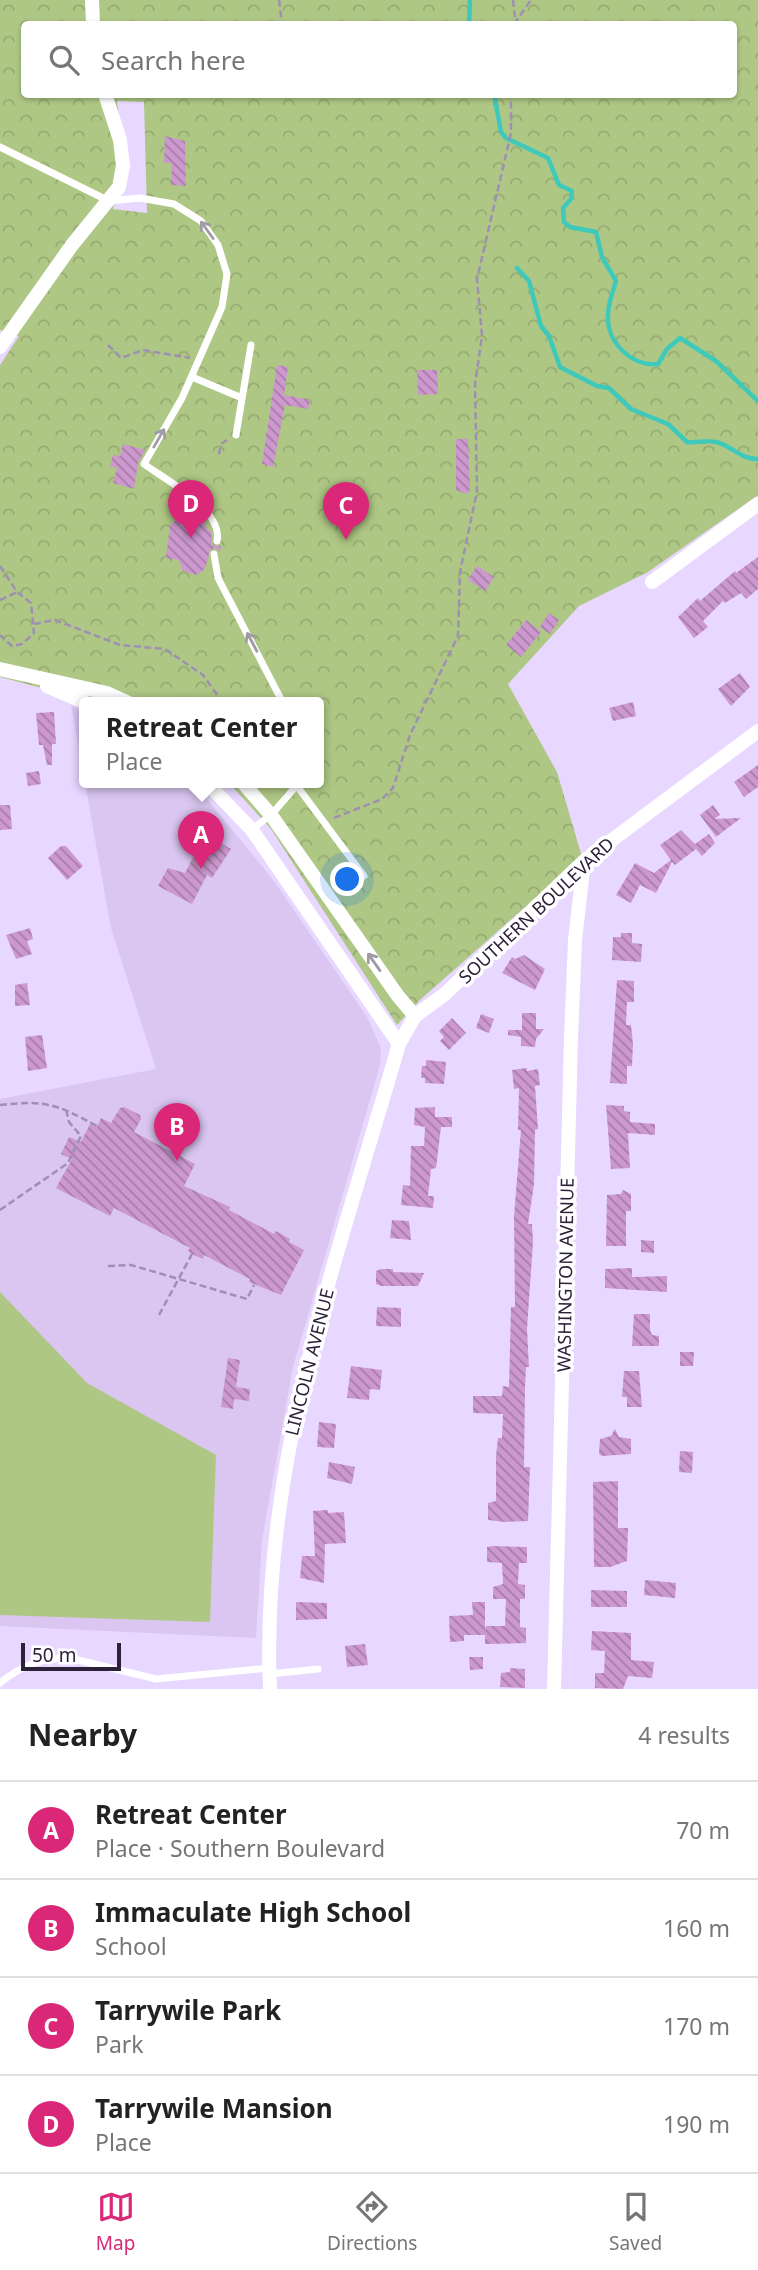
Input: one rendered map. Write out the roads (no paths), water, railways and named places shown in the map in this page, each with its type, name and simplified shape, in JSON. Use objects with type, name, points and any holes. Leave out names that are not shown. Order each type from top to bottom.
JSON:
[{"type":"street","points":[[92,0],[93,21]]},
{"type":"street","points":[[0,347],[56,266],[119,187],[123,166],[120,140],[106,98]]},
{"type":"street","points":[[652,582],[758,504]]},
{"type":"street","points":[[0,669],[116,697]]},
{"type":"street","points":[[17,672],[79,700]]},
{"type":"street","name":"SOUTHERN BOULEVARD","points":[[399,1045],[415,1016],[445,994],[584,861],[758,731]]},
{"type":"street","points":[[212,788],[252,830],[399,1045]]},
{"type":"street","points":[[247,788],[271,815],[398,996],[415,1016]]},
{"type":"street","name":"WASHINGTON AVENUE","points":[[554,1689],[570,1052],[575,940],[584,861]]},
{"type":"street","name":"LINCOLN AVENUE","points":[[270,1689],[274,1549],[280,1490],[294,1414],[399,1045]]},
{"type":"lane","points":[[0,147],[110,201],[140,198],[174,204],[201,221],[218,245],[227,274],[222,307],[192,377],[144,464],[208,511],[217,524],[217,541]]},
{"type":"lane","points":[[236,435],[251,345]]},
{"type":"lane","points":[[192,377],[242,398]]},
{"type":"lane","points":[[214,554],[218,578],[280,697]]},
{"type":"lane","points":[[252,830],[271,815],[295,788]]},
{"type":"lane","points":[[300,788],[364,876]]},
{"type":"lane","points":[[0,1683],[32,1662],[56,1658],[70,1658],[156,1679],[318,1669]]},
{"type":"lane","points":[[156,1679],[157,1689]]},
{"type":"waterway","points":[[469,21],[470,0]]},
{"type":"waterway","points":[[495,98],[501,132],[506,138],[548,158],[559,185],[572,191],[571,199],[563,208],[564,222],[570,227],[596,232],[602,257],[616,281],[608,315],[611,334],[622,351],[639,361],[658,364],[667,349],[680,338],[716,361],[758,401]]},
{"type":"waterway","points":[[517,268],[529,281],[541,326],[549,336],[560,367],[597,386],[609,388],[631,409],[668,424],[687,442],[716,442],[746,457],[758,459]]},
{"type":"place","name":"Tarrywile Mansion","points":[[191,538]]},
{"type":"place","name":"Tarrywile Park","points":[[346,540]]},
{"type":"place","name":"Retreat Center","points":[[201,869]]},
{"type":"place","name":"Immaculate High School","points":[[177,1161]]}]
